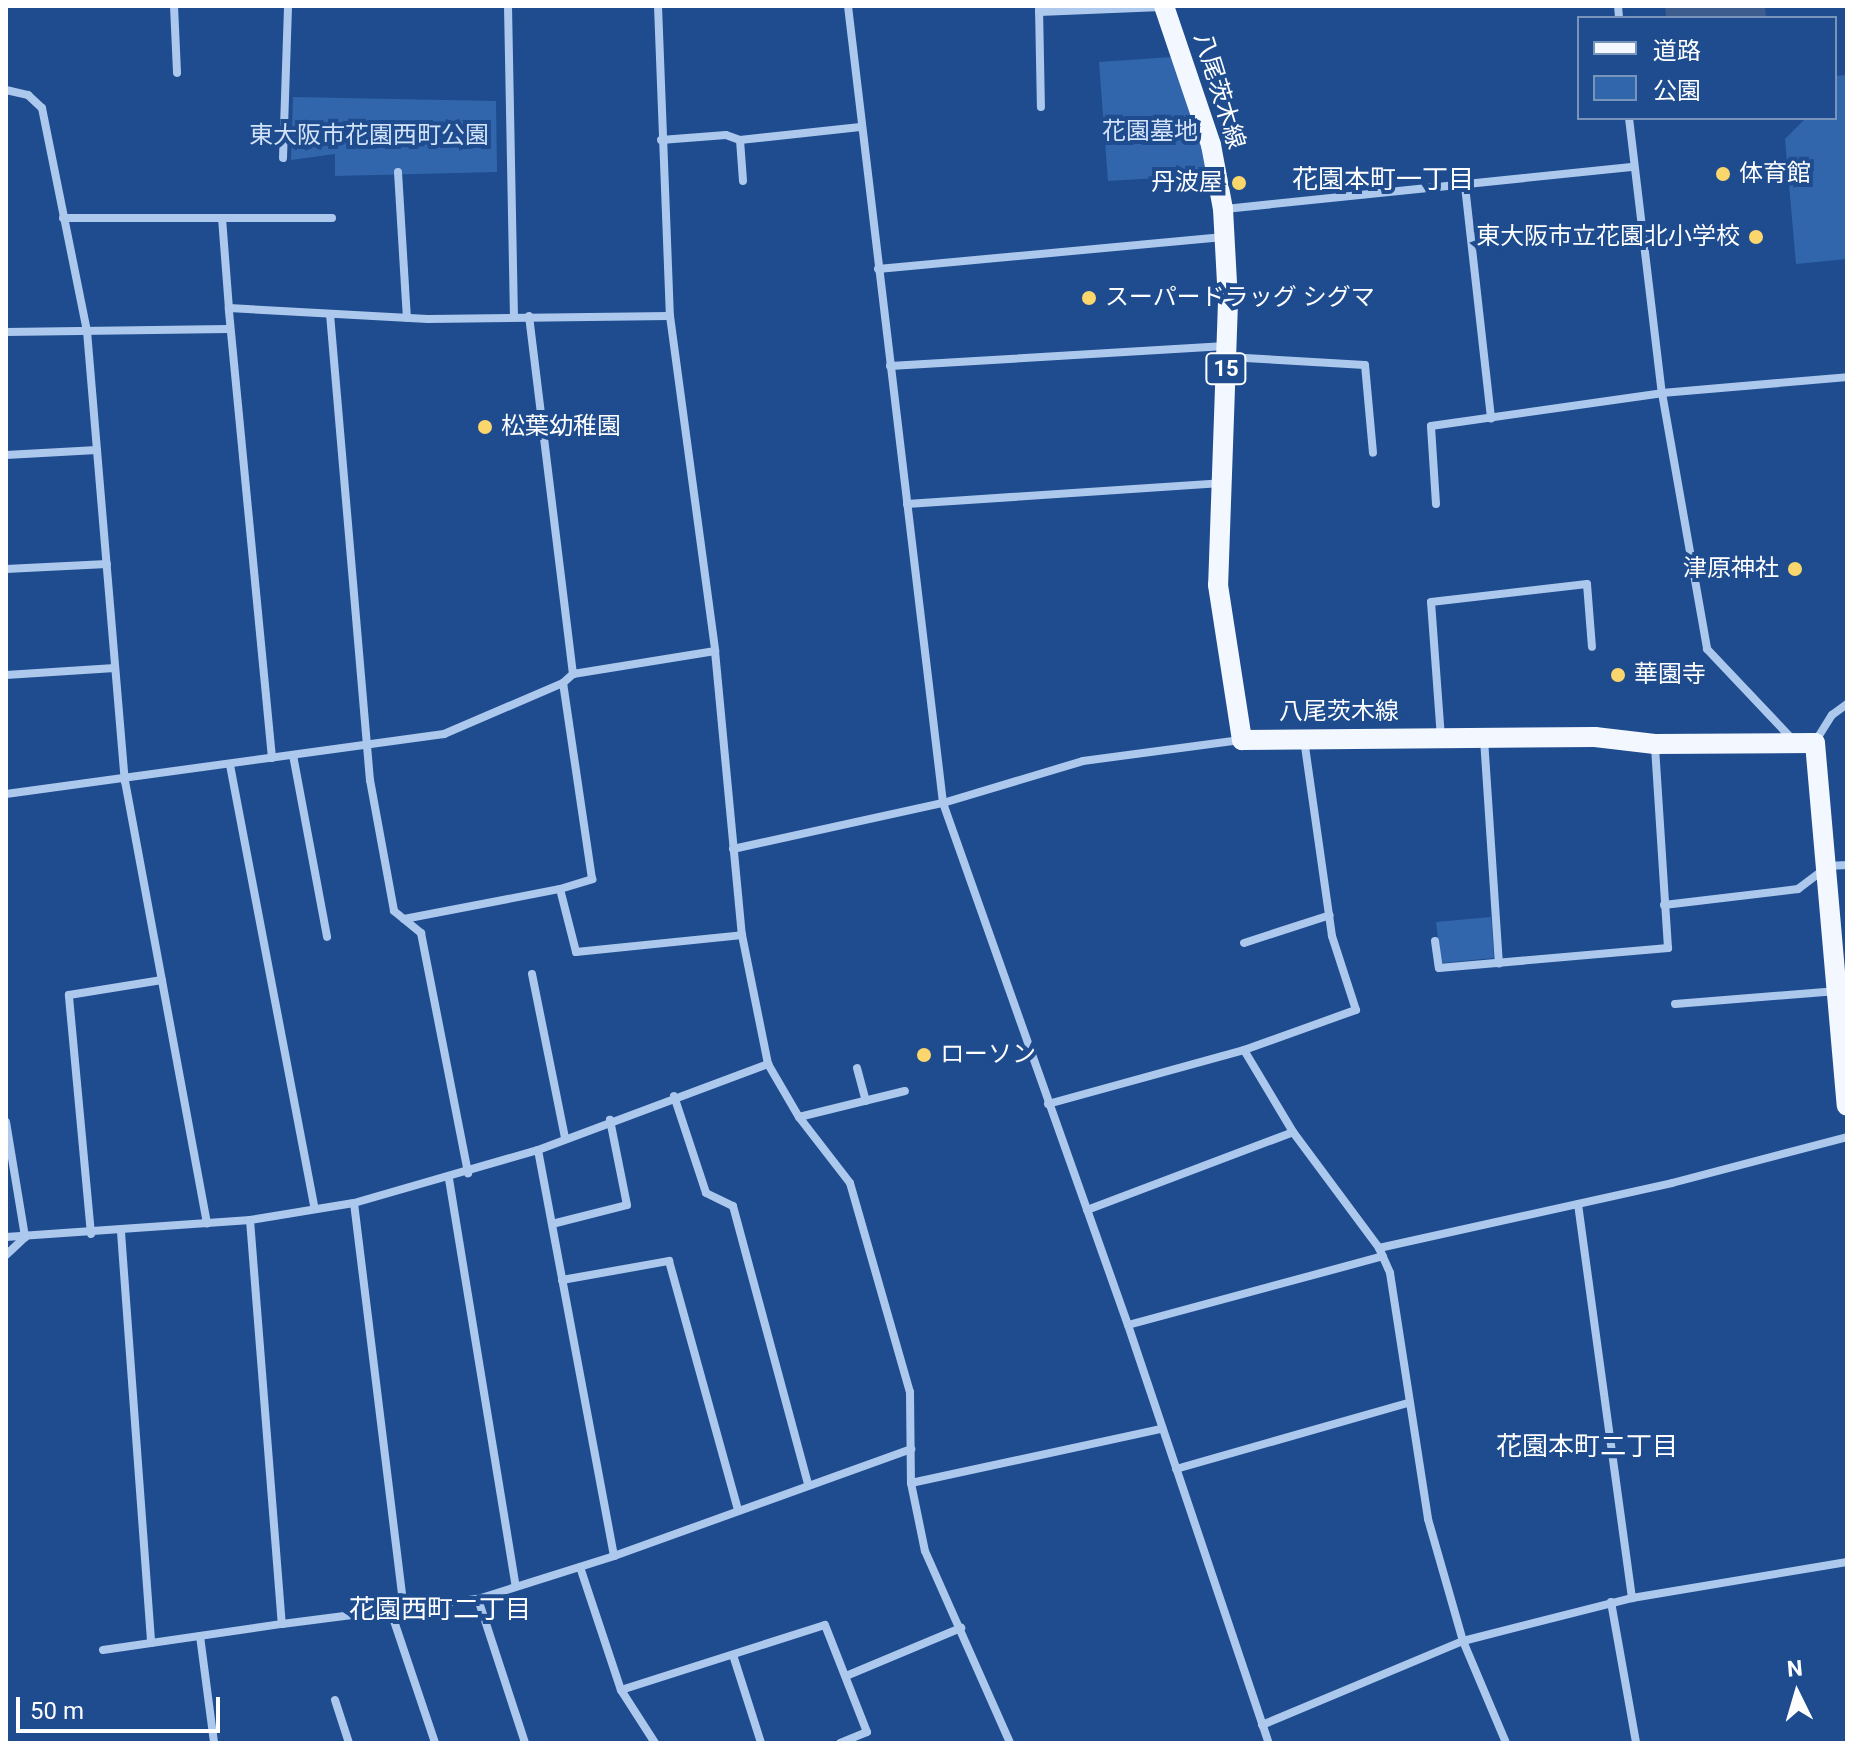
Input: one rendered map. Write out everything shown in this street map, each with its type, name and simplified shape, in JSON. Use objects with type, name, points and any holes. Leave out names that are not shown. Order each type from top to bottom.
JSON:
[{"type":"main road","name":"八尾茨木線","points":[[1164,7],[1207,132],[1223,209],[1226,352],[1219,599],[1242,740],[1304,737],[1595,737],[1655,744],[1806,743]]},
{"type":"main road","points":[[1806,743],[1838,866],[1838,991],[1847,1106]]},
{"type":"street","points":[[174,6],[177,73]]},
{"type":"street","points":[[283,158],[288,6]]},
{"type":"street","points":[[508,6],[514,317]]},
{"type":"street","points":[[658,6],[670,316],[715,651],[742,935],[768,1064],[799,1117],[850,1183],[910,1392],[911,1483],[925,1551],[1010,1743]]},
{"type":"street","points":[[848,6],[860,127],[943,803],[1128,1325],[1269,1743]]},
{"type":"street","points":[[1041,107],[1039,9],[1164,7]]},
{"type":"street","points":[[6,90],[28,95],[42,108],[87,331],[125,781],[207,1223]]},
{"type":"street","points":[[1629,120],[1662,393],[1707,649],[1806,743],[1847,704]]},
{"type":"street","points":[[661,140],[726,135],[740,140],[860,127]]},
{"type":"street","points":[[740,140],[743,181]]},
{"type":"street","points":[[1223,209],[1634,167]]},
{"type":"street","points":[[398,172],[407,318]]},
{"type":"street","points":[[1465,186],[1491,419]]},
{"type":"street","points":[[63,218],[332,218]]},
{"type":"street","points":[[222,218],[228,329],[272,758]]},
{"type":"street","points":[[878,269],[1225,237]]},
{"type":"street","points":[[229,308],[407,318],[670,316]]},
{"type":"street","points":[[330,314],[370,747],[370,780],[394,911],[421,933],[468,1173]]},
{"type":"street","points":[[529,316],[573,674]]},
{"type":"street","points":[[6,332],[228,329]]},
{"type":"street","points":[[890,366],[1226,352],[1365,365],[1373,453]]},
{"type":"street","points":[[1436,504],[1431,426],[1662,393],[1847,377]]},
{"type":"street","points":[[6,455],[97,450]]},
{"type":"street","points":[[907,504],[1222,483]]},
{"type":"street","points":[[6,569],[107,564]]},
{"type":"street","points":[[1441,738],[1431,602],[1587,584],[1592,647]]},
{"type":"street","points":[[6,794],[125,781],[444,734],[563,683],[573,674],[715,651]]},
{"type":"street","points":[[6,675],[115,668]]},
{"type":"street","points":[[404,919],[560,889],[592,879],[563,683]]},
{"type":"street","points":[[1048,1104],[1244,1050],[1356,1010],[1330,915],[1304,737]]},
{"type":"street","points":[[1484,738],[1499,963]]},
{"type":"street","points":[[733,849],[943,803],[1083,761],[1242,740]]},
{"type":"street","points":[[1435,941],[1439,968],[1668,948],[1655,744]]},
{"type":"street","points":[[293,755],[327,937]]},
{"type":"street","points":[[230,765],[315,1209]]},
{"type":"street","points":[[1664,905],[1798,889],[1838,866]]},
{"type":"street","points":[[560,889],[576,952],[742,935]]},
{"type":"street","points":[[1244,943],[1330,915]]},
{"type":"street","points":[[532,974],[565,1138]]},
{"type":"street","points":[[91,1234],[69,995],[162,980]]},
{"type":"street","points":[[1675,1004],[1838,991]]},
{"type":"street","points":[[1244,1050],[1293,1132],[1381,1252],[1428,1519],[1463,1641],[1506,1743]]},
{"type":"street","points":[[6,1237],[121,1232],[250,1220],[354,1203],[449,1179],[538,1150],[674,1096],[768,1064]]},
{"type":"street","points":[[857,1068],[866,1101]]},
{"type":"street","points":[[799,1117],[905,1091]]},
{"type":"street","points":[[674,1096],[706,1193],[733,1206],[808,1484]]},
{"type":"street","points":[[552,1224],[627,1205],[610,1120]]},
{"type":"street","points":[[6,1122],[25,1237]]},
{"type":"street","points":[[1087,1210],[1293,1132]]},
{"type":"street","points":[[1128,1325],[1381,1252],[1847,1137]]},
{"type":"street","points":[[538,1150],[614,1556]]},
{"type":"street","points":[[449,1179],[516,1586]]},
{"type":"street","points":[[354,1203],[404,1610]]},
{"type":"street","points":[[1578,1204],[1632,1598]]},
{"type":"street","points":[[250,1220],[282,1624]]},
{"type":"street","points":[[121,1232],[151,1643]]},
{"type":"street","points":[[6,1255],[25,1237]]},
{"type":"street","points":[[562,1280],[669,1261],[738,1510]]},
{"type":"street","points":[[1176,1469],[1408,1403]]},
{"type":"street","points":[[911,1483],[1161,1429]]},
{"type":"street","points":[[103,1650],[478,1599],[614,1556],[911,1449]]},
{"type":"street","points":[[1262,1725],[1463,1641],[1611,1602],[1847,1562]]},
{"type":"street","points":[[580,1567],[621,1690],[655,1743]]},
{"type":"street","points":[[478,1599],[525,1743]]},
{"type":"street","points":[[1611,1602],[1636,1743]]},
{"type":"street","points":[[391,1612],[435,1743]]},
{"type":"street","points":[[621,1690],[825,1625],[867,1732],[840,1743]]},
{"type":"street","points":[[846,1676],[961,1628]]},
{"type":"street","points":[[200,1636],[214,1743]]},
{"type":"street","points":[[733,1655],[761,1743]]},
{"type":"street","points":[[335,1700],[349,1743]]},
{"type":"green space","name":"花園墓地","points":[[1171,57],[1201,135],[1207,175],[1108,181],[1099,62]]},
{"type":"green space","points":[[1847,75],[1847,259],[1796,264],[1785,139],[1804,120],[1837,120],[1837,76]]},
{"type":"green space","name":"東大阪市花園西町公園","points":[[293,97],[496,101],[497,172],[335,176],[335,154],[291,160]]},
{"type":"green space","points":[[1491,917],[1494,958],[1441,963],[1436,922]]},
{"type":"shaded area","points":[[1665,6],[1765,6],[1766,16],[1666,16]]},
{"type":"place","name":"体育館","points":[[1723,174]]},
{"type":"place","name":"丹波屋","points":[[1239,183]]},
{"type":"place","name":"東大阪市立花園北小学校","points":[[1756,237]]},
{"type":"place","name":"スーパードラッグ シグマ","points":[[1089,298]]},
{"type":"place","name":"松葉幼稚園","points":[[485,427]]},
{"type":"place","name":"津原神社","points":[[1795,569]]},
{"type":"place","name":"華園寺","points":[[1618,675]]},
{"type":"place","name":"ローソン","points":[[924,1055]]},
{"type":"district","name":"花園本町一丁目","points":[[1383,180]]},
{"type":"district","name":"花園本町二丁目","points":[[1587,1447]]},
{"type":"district","name":"花園西町二丁目","points":[[440,1610]]}]
